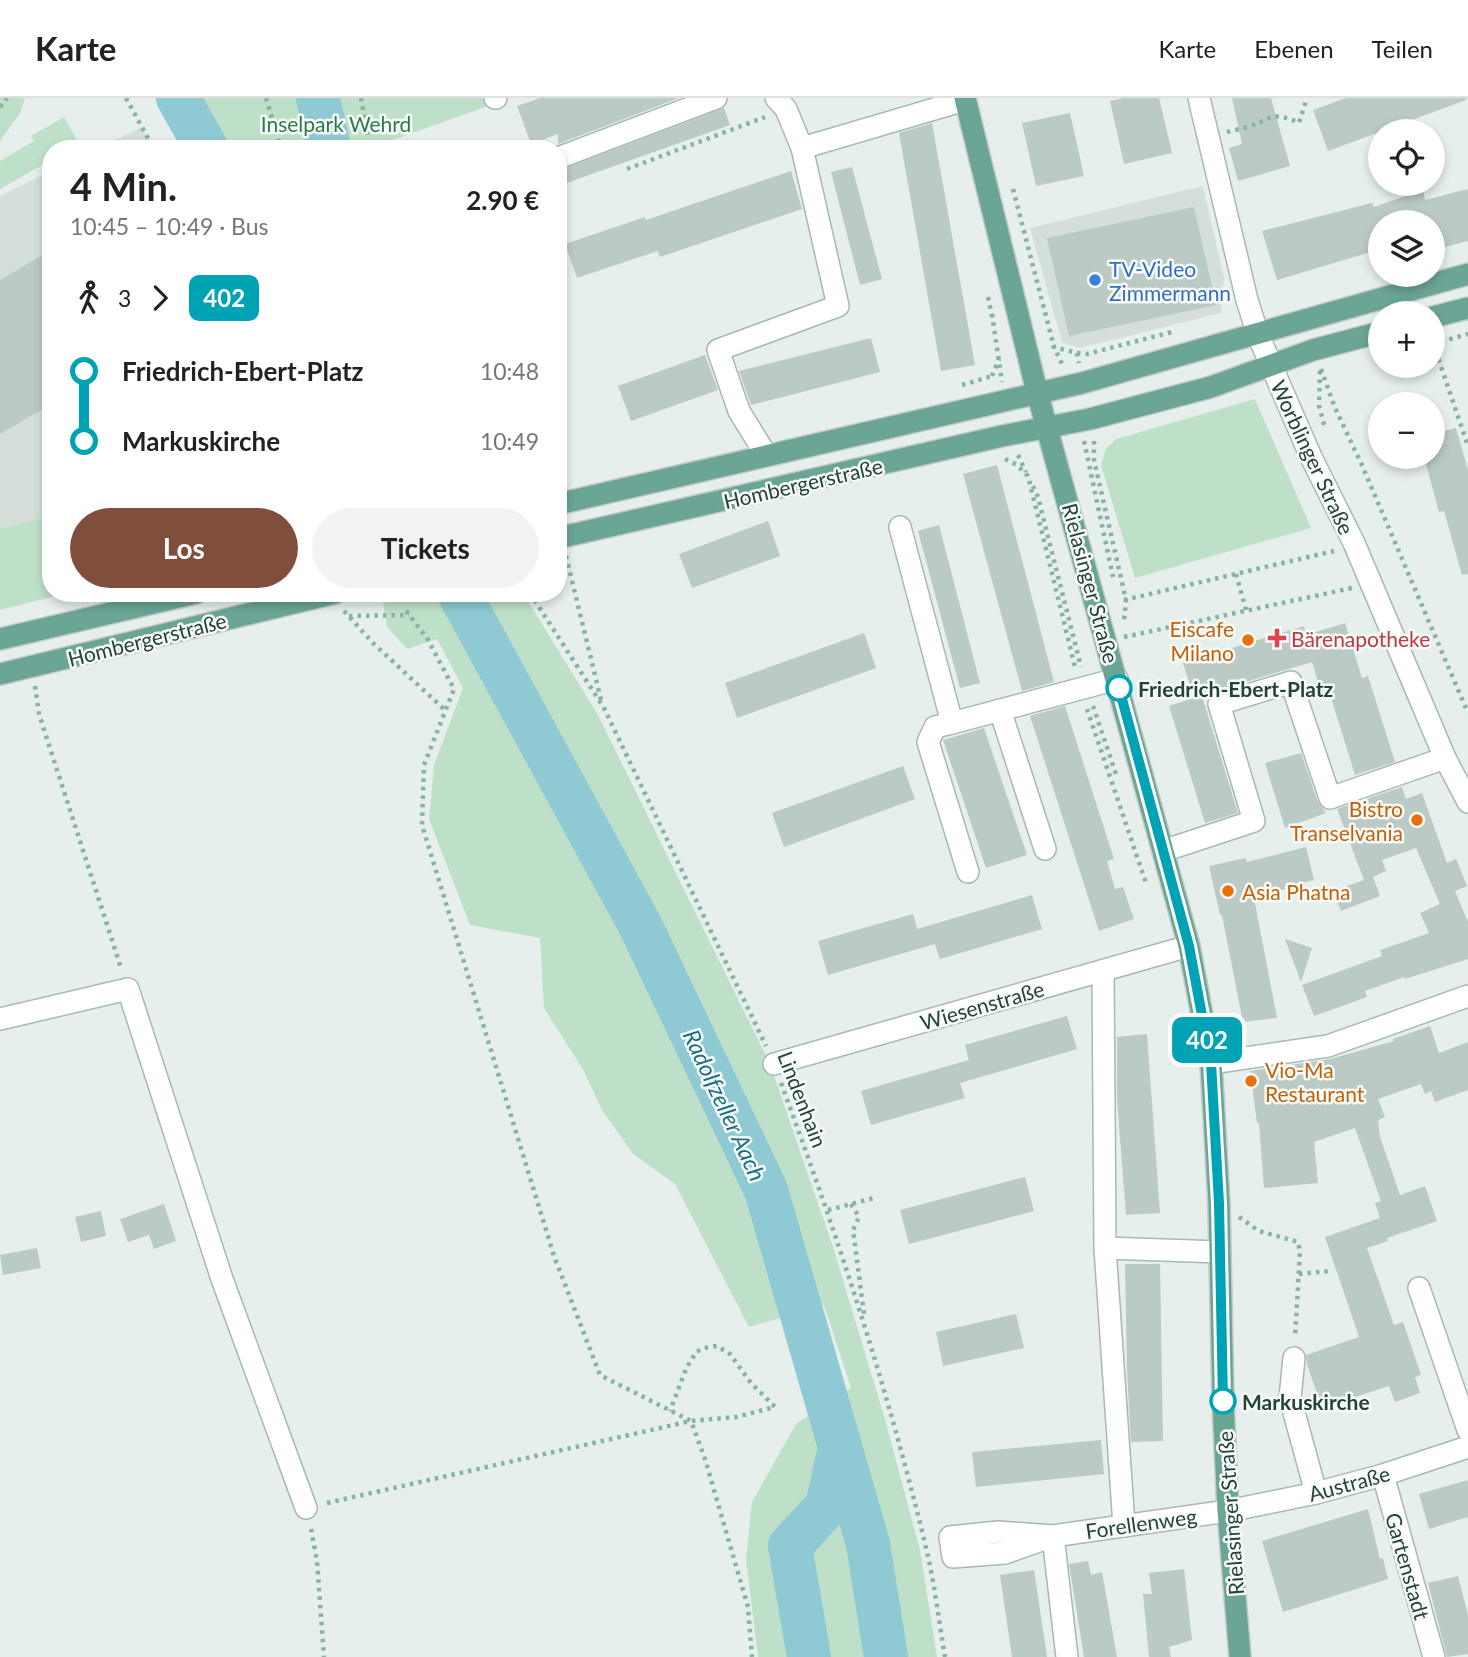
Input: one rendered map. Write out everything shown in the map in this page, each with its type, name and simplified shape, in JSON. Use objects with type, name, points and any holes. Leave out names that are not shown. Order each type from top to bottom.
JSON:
[{"type":"main road","name":"Rielasinger Straße","points":[[965,99],[1037,392],[1189,946],[1211,1063],[1219,1203],[1228,1511],[1240,1657]]},
{"type":"main road","points":[[1037,392],[1082,383],[1258,335],[1468,274]]},
{"type":"main road","points":[[1445,314],[1468,308]]},
{"type":"main road","points":[[1047,428],[1211,387],[1313,350],[1368,335]]},
{"type":"main road","name":"Hombergerstraße","points":[[567,502],[1037,392]]},
{"type":"main road","name":"Hombergerstraße","points":[[567,542],[1047,428]]},
{"type":"main road","name":"Hombergerstraße","points":[[0,639],[158,602]]},
{"type":"main road","name":"Hombergerstraße","points":[[0,674],[299,602]]},
{"type":"street","points":[[567,155],[716,98]]},
{"type":"street","name":"Worblinger Straße","points":[[1199,98],[1247,300],[1258,335],[1311,457],[1354,543],[1445,758],[1468,802]]},
{"type":"street","points":[[802,148],[965,99]]},
{"type":"street","points":[[766,455],[739,411],[719,350],[838,306],[802,148],[781,103]]},
{"type":"street","points":[[900,527],[952,723]]},
{"type":"street","points":[[968,872],[929,742],[935,727],[1117,679]]},
{"type":"street","points":[[1163,851],[1254,821],[1219,704],[1291,682],[1331,798],[1445,758]]},
{"type":"street","points":[[1000,710],[1045,849]]},
{"type":"street","name":"Wiesenstraße","points":[[775,1064],[1189,946]]},
{"type":"street","points":[[1103,971],[1105,1248],[1124,1526]]},
{"type":"street","points":[[0,1019],[128,989],[222,1279],[306,1508]]},
{"type":"street","points":[[1211,1063],[1328,1046],[1468,996]]},
{"type":"street","points":[[1105,1248],[1220,1252]]},
{"type":"street","points":[[1419,1288],[1468,1430]]},
{"type":"street","points":[[1294,1358],[1290,1398],[1316,1493]]},
{"type":"street","name":"Austraße","points":[[1228,1511],[1316,1493],[1383,1475],[1468,1447]]},
{"type":"street","name":"Gartenstadt","points":[[1383,1475],[1434,1657]]},
{"type":"street","name":"Forellenweg","points":[[1067,1657],[1053,1536],[1228,1511]]},
{"type":"path","points":[[0,107],[7,98]]},
{"type":"path","points":[[126,98],[149,140]]},
{"type":"path","points":[[266,98],[278,140]]},
{"type":"path","points":[[360,98],[368,140]]},
{"type":"path","points":[[1209,137],[1251,126],[1268,117],[1284,116],[1299,123],[1307,98]]},
{"type":"path","points":[[627,169],[781,103]]},
{"type":"path","points":[[1445,340],[1468,334]]},
{"type":"path","points":[[992,376],[999,358]]},
{"type":"path","points":[[1322,375],[1468,713]]},
{"type":"path","points":[[1445,378],[1468,446]]},
{"type":"path","points":[[1006,459],[1028,476],[1038,497],[1083,688],[1151,899]]},
{"type":"path","points":[[1098,608],[1333,551],[1354,543]]},
{"type":"path","points":[[567,566],[604,708]]},
{"type":"path","points":[[1236,574],[1246,610]]},
{"type":"path","points":[[1107,641],[1371,584]]},
{"type":"path","points":[[338,602],[373,643],[446,710]]},
{"type":"path","name":"Lindenhain","points":[[536,602],[604,708],[775,1064],[828,1210],[865,1325],[927,1554],[945,1657]]},
{"type":"path","points":[[348,616],[407,613],[427,638],[454,690],[424,765],[422,825],[554,1256],[600,1376],[691,1421],[705,1459],[748,1607],[752,1657]]},
{"type":"path","points":[[1083,688],[1153,884]]},
{"type":"path","points":[[39,714],[128,989]]},
{"type":"path","points":[[828,1210],[874,1198]]},
{"type":"path","points":[[1219,1203],[1259,1231],[1298,1242],[1294,1358]]},
{"type":"path","points":[[852,1204],[859,1217],[853,1230],[865,1325]]},
{"type":"path","points":[[1298,1274],[1329,1270]]},
{"type":"path","points":[[324,1657],[317,1561],[306,1508],[691,1421],[736,1417],[775,1407],[751,1383],[730,1354],[717,1346],[696,1352],[686,1369],[670,1411]]},
{"type":"shaded area","points":[[142,127],[149,140],[115,140]]},
{"type":"shaded area","points":[[42,175],[42,524],[0,531],[0,196]]},
{"type":"shaded area","points":[[1203,186],[1224,278],[1221,313],[1080,348],[1062,342],[1030,228]]},
{"type":"green space","points":[[0,98],[25,98],[20,113],[0,141]]},
{"type":"green space","name":"Inselpark Wehrd","points":[[178,98],[492,98],[494,104],[392,140],[202,140]]},
{"type":"green space","points":[[64,117],[77,140],[42,140],[42,165],[0,189],[0,161],[34,141],[31,136]]},
{"type":"green space","points":[[1255,399],[1311,528],[1135,578],[1101,465],[1106,449],[1116,439]]},
{"type":"green space","points":[[42,518],[42,600],[0,610],[0,529]]},
{"type":"green space","points":[[529,602],[598,715],[770,1064],[833,1247],[884,1416],[920,1550],[937,1657],[758,1657],[746,1559],[752,1502],[796,1424],[851,1388],[824,1305],[749,1327],[675,1184],[633,1154],[602,1110],[584,1071],[544,1008],[540,938],[470,925],[429,819],[434,765],[463,688],[437,639],[407,649],[387,627],[383,603]]},
{"type":"building","points":[[540,98],[679,98],[567,141],[558,140],[558,134],[542,140],[530,140],[517,106]]},
{"type":"building","points":[[1124,98],[1159,98],[1172,153],[1124,164],[1110,101]]},
{"type":"building","points":[[1232,98],[1271,98],[1290,166],[1238,181],[1229,148],[1242,144]]},
{"type":"building","points":[[1346,98],[1466,98],[1415,119],[1368,119],[1368,136],[1328,151],[1313,110]]},
{"type":"building","points":[[724,108],[730,125],[567,183],[567,168]]},
{"type":"building","points":[[1070,113],[1084,176],[1036,186],[1022,123]]},
{"type":"building","points":[[932,123],[975,365],[941,371],[899,133]]},
{"type":"building","points":[[852,167],[882,279],[860,285],[831,172]]},
{"type":"building","points":[[791,171],[802,209],[660,257],[658,251],[577,278],[567,243],[645,217],[646,220]]},
{"type":"building","points":[[1468,189],[1468,241],[1445,247],[1445,210],[1368,210],[1368,253],[1277,280],[1262,231],[1372,203],[1374,207],[1406,196],[1424,196],[1425,200]]},
{"type":"building","points":[[1194,207],[1216,305],[1069,336],[1047,238]]},
{"type":"building","points":[[42,255],[42,409],[0,434],[0,280]]},
{"type":"building","points":[[871,338],[880,372],[751,405],[739,371]]},
{"type":"building","points":[[705,355],[718,390],[631,421],[618,386]]},
{"type":"building","points":[[1456,428],[1468,470],[1468,574],[1462,575],[1444,511],[1439,512],[1427,469],[1445,469],[1445,431]]},
{"type":"building","points":[[997,465],[1054,682],[1022,691],[963,474]]},
{"type":"building","points":[[768,521],[780,556],[692,588],[679,554]]},
{"type":"building","points":[[939,525],[980,683],[960,688],[918,531]]},
{"type":"building","points":[[1345,623],[1362,678],[1368,676],[1395,762],[1355,775],[1328,688],[1321,691],[1312,662],[1215,691],[1202,696],[1238,813],[1205,823],[1169,706],[1194,698],[1183,663],[1304,626],[1306,635]]},
{"type":"building","points":[[864,633],[876,668],[737,718],[725,683]]},
{"type":"building","points":[[1065,706],[1114,859],[1107,861],[1115,889],[1123,887],[1134,919],[1099,931],[1030,716]]},
{"type":"building","points":[[984,728],[1027,855],[986,868],[943,740]]},
{"type":"building","points":[[1301,753],[1318,802],[1326,813],[1285,828],[1265,763]]},
{"type":"building","points":[[903,766],[915,799],[784,847],[772,813]]},
{"type":"building","points":[[1402,787],[1406,799],[1422,793],[1447,863],[1456,859],[1467,886],[1455,891],[1468,922],[1468,959],[1365,991],[1367,997],[1314,1016],[1302,985],[1382,956],[1380,950],[1429,933],[1420,913],[1440,904],[1416,848],[1382,860],[1386,871],[1373,877],[1380,896],[1341,911],[1333,891],[1364,880],[1337,809]]},
{"type":"building","points":[[1306,847],[1314,880],[1254,898],[1277,1018],[1243,1022],[1222,915],[1209,866],[1246,858],[1247,862]]},
{"type":"building","points":[[1032,895],[1042,929],[940,959],[935,944],[828,975],[818,941],[913,914],[917,929]]},
{"type":"building","points":[[1285,939],[1312,948],[1301,982]]},
{"type":"building","points":[[1067,1016],[1077,1049],[960,1083],[965,1098],[871,1125],[861,1091],[969,1060],[965,1045]]},
{"type":"building","points":[[1430,1026],[1439,1053],[1468,1042],[1468,1090],[1435,1102],[1431,1091],[1425,1094],[1421,1084],[1378,1099],[1385,1117],[1378,1120],[1380,1137],[1400,1195],[1425,1186],[1437,1221],[1387,1238],[1388,1241],[1367,1248],[1394,1325],[1403,1322],[1421,1375],[1415,1377],[1420,1393],[1395,1402],[1389,1386],[1322,1408],[1306,1355],[1359,1337],[1325,1237],[1380,1218],[1375,1203],[1381,1201],[1355,1128],[1314,1142],[1318,1183],[1264,1188],[1259,1123],[1250,1071],[1330,1059],[1394,1041],[1393,1039]]},
{"type":"building","points":[[1147,1034],[1160,1213],[1126,1215],[1117,1100],[1117,1037]]},
{"type":"building","points":[[1025,1177],[1034,1211],[909,1244],[900,1210]]},
{"type":"building","points":[[164,1204],[176,1241],[154,1249],[149,1235],[128,1242],[120,1219]]},
{"type":"building","points":[[101,1211],[106,1236],[81,1242],[75,1217]]},
{"type":"building","points":[[37,1248],[41,1268],[3,1275],[0,1255]]},
{"type":"building","points":[[1125,1264],[1160,1264],[1163,1441],[1131,1442]]},
{"type":"building","points":[[1016,1314],[1024,1348],[943,1366],[936,1332]]},
{"type":"building","points":[[1101,1440],[1104,1474],[976,1487],[972,1452]]},
{"type":"building","points":[[1468,1480],[1468,1517],[1429,1529],[1419,1494]]},
{"type":"building","points":[[1368,1509],[1380,1559],[1383,1558],[1388,1579],[1283,1612],[1262,1541]]},
{"type":"building","points":[[1088,1561],[1091,1575],[1102,1572],[1117,1657],[1084,1657],[1069,1564]]},
{"type":"building","points":[[1184,1569],[1192,1640],[1169,1647],[1171,1657],[1149,1657],[1143,1594],[1152,1594],[1149,1573]]},
{"type":"building","points":[[1034,1570],[1047,1657],[1012,1657],[1000,1575]]},
{"type":"building","points":[[1458,1576],[1468,1615],[1468,1654],[1447,1657],[1428,1583]]},
{"type":"waterway","name":"Radolfzeller Aach","points":[[178,98],[202,140]]},
{"type":"waterway","name":"Radolfzeller Aach","points":[[318,98],[327,140]]},
{"type":"waterway","name":"Radolfzeller Aach","points":[[464,602],[640,925],[766,1190],[868,1544],[886,1657]]},
{"type":"waterway","points":[[809,1657],[790,1546],[827,1506],[839,1452]]},
{"type":"bus line","name":"402","points":[[1119,688],[1189,946],[1211,1063],[1219,1203],[1223,1401]]},
{"type":"place","name":"TV-Video Zimmermann","points":[[1095,280]]},
{"type":"place","name":"Bärenapotheke","points":[[1277,638]]},
{"type":"place","name":"Eiscafe Milano","points":[[1248,640]]},
{"type":"place","name":"Friedrich-Ebert-Platz","points":[[1119,688]]},
{"type":"place","name":"Bistro Transelvania","points":[[1417,820]]},
{"type":"place","name":"Asia Phatna","points":[[1228,891]]},
{"type":"place","name":"Vio-Ma Restaurant","points":[[1251,1081]]},
{"type":"place","name":"Markuskirche","points":[[1223,1401]]}]
